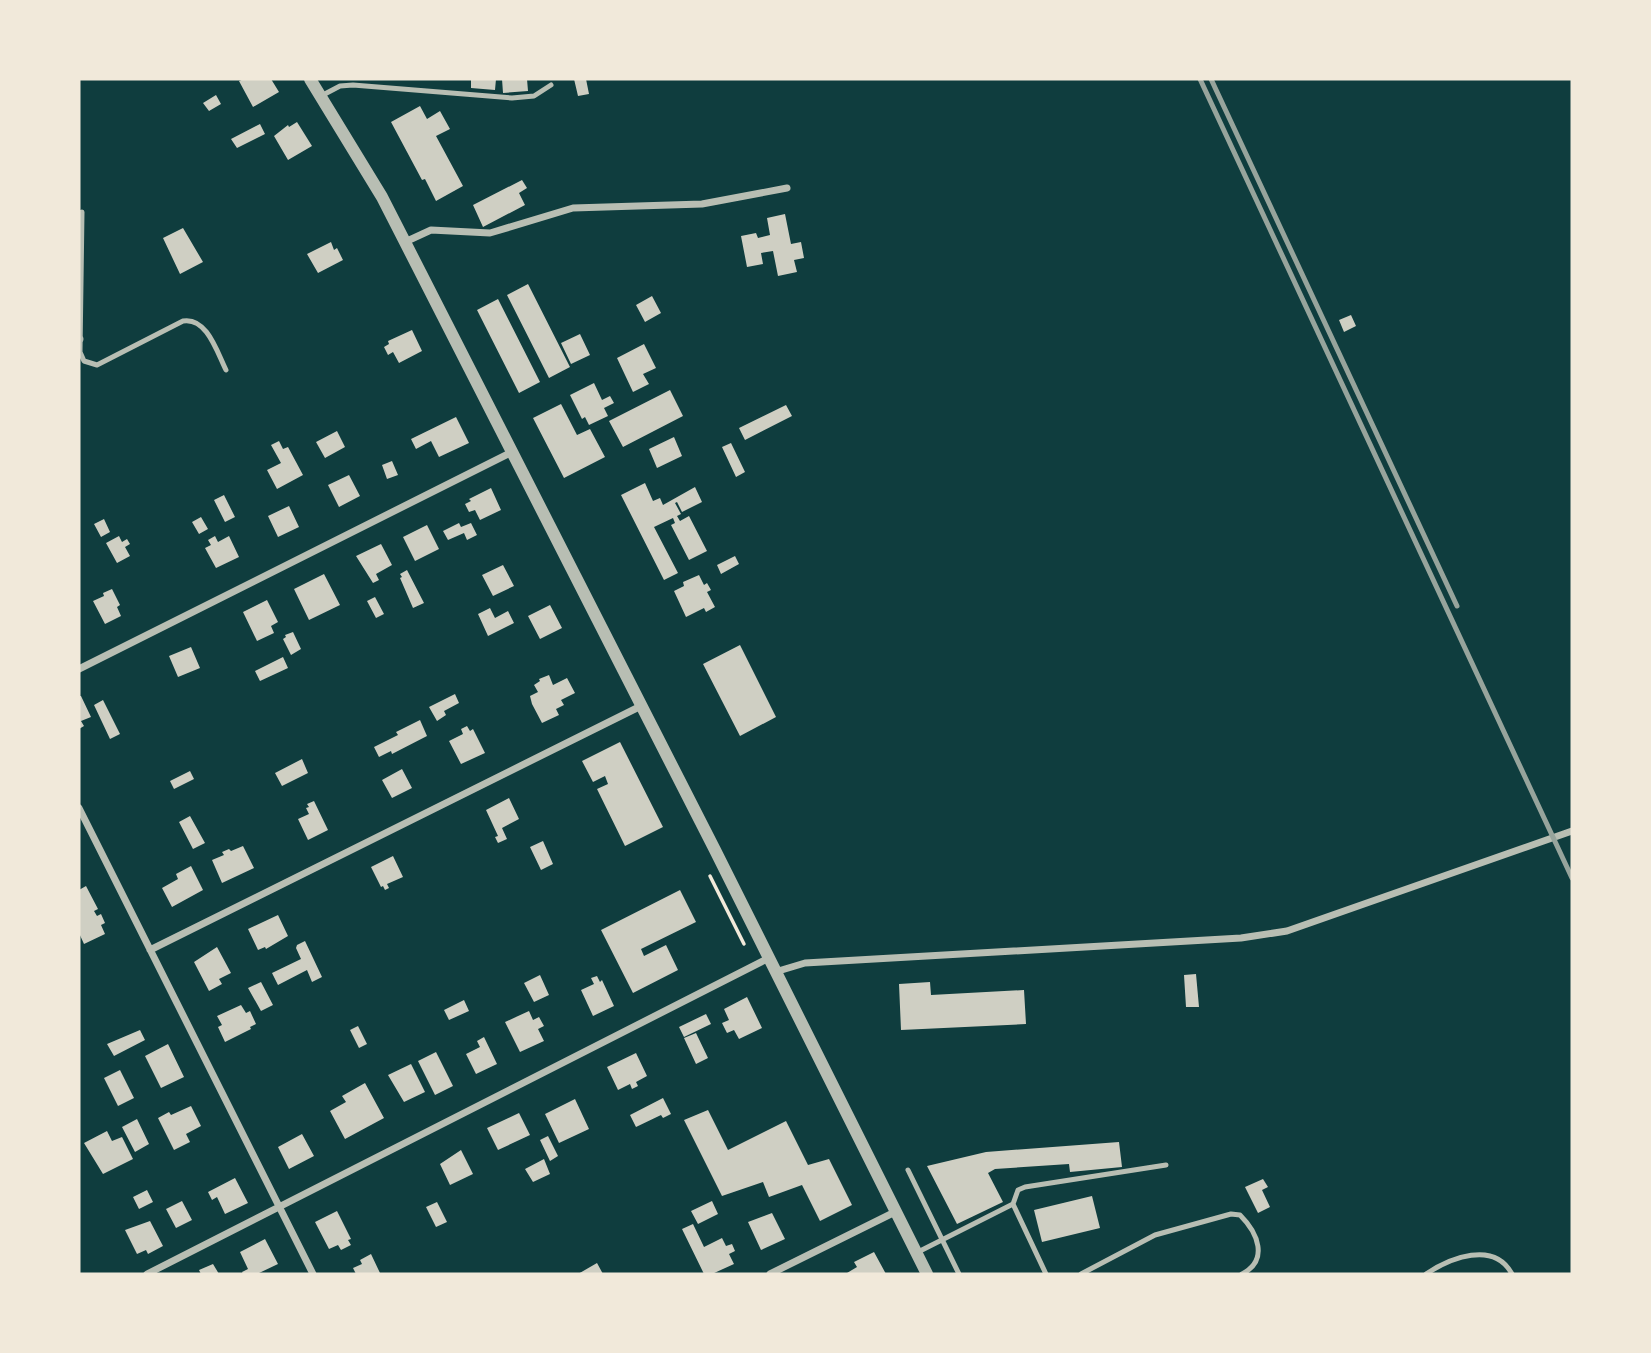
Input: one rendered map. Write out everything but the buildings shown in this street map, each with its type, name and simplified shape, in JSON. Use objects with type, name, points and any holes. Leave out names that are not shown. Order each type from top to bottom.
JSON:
[{"type":"street","points":[[310,79],[382,197],[927,1274]]},
{"type":"street","points":[[405,242],[431,230],[490,233],[573,208],[694,205],[787,188]]},
{"type":"street","points":[[79,669],[512,452]]},
{"type":"street","points":[[150,950],[640,706]]},
{"type":"street","points":[[79,808],[313,1274]]},
{"type":"street","points":[[774,972],[805,963],[1241,938],[1287,931],[1572,831]]},
{"type":"street","points":[[146,1274],[767,958]]},
{"type":"street","points":[[770,1274],[895,1212]]},
{"type":"lane","points":[[321,96],[340,86],[353,85],[524,98],[542,93],[551,85]]},
{"type":"lane","points":[[82,212],[80,352],[84,360],[97,365],[183,321],[193,320],[202,325],[226,370]]},
{"type":"lane","points":[[916,1253],[1013,1204],[1018,1191],[1025,1187],[1166,1165]]},
{"type":"lane","points":[[908,1170],[959,1274]]},
{"type":"lane","points":[[1013,1204],[1046,1274]]},
{"type":"lane","points":[[1081,1274],[1155,1235],[1231,1214],[1240,1215],[1246,1221],[1260,1251],[1258,1261],[1252,1269],[1242,1274]]},
{"type":"lane","points":[[1426,1274],[1465,1255],[1484,1254],[1499,1259],[1512,1274]]},
{"type":"path","points":[[708,872],[754,965]]},
{"type":"railway","points":[[1200,79],[1572,878]]},
{"type":"railway","points":[[1211,79],[1457,606]]}]
